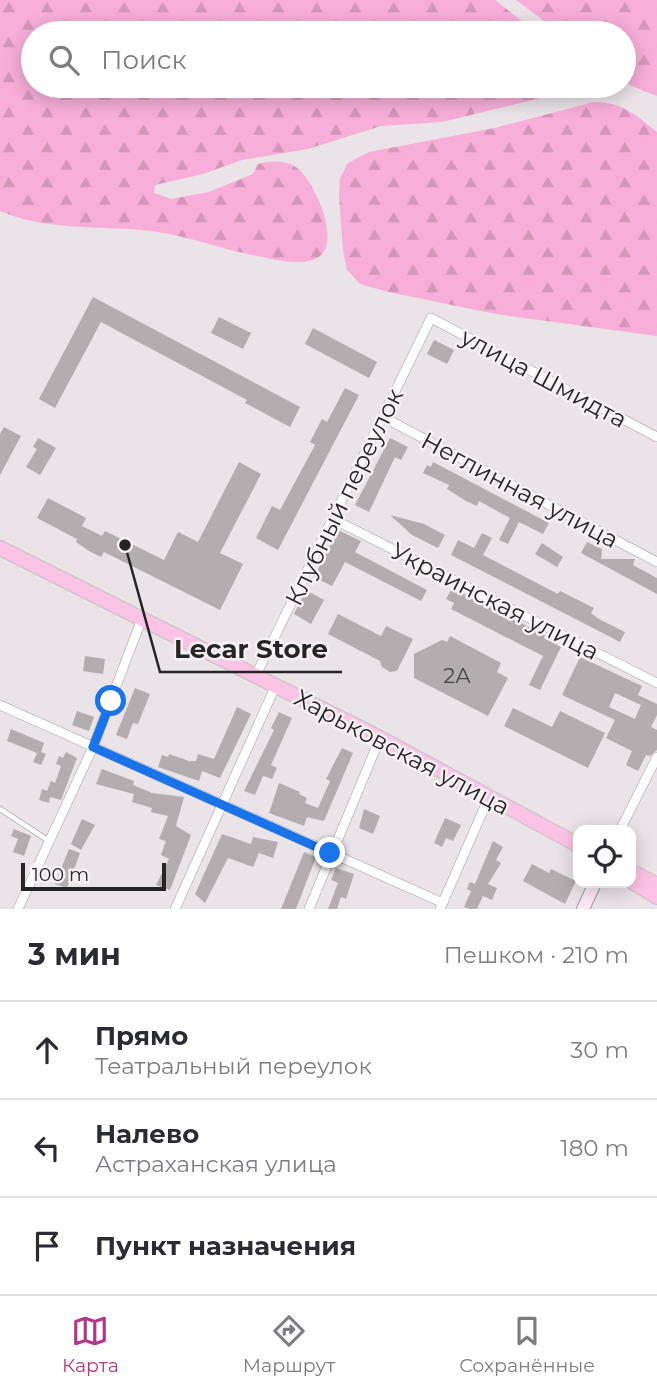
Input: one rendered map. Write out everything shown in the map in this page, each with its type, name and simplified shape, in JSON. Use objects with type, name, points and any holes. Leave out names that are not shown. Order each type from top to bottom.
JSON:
[{"type":"highway","name":"Харьковская улица","points":[[0,548],[141,621],[380,738],[573,842]]},
{"type":"highway","points":[[636,874],[657,885]]},
{"type":"highway","points":[[636,884],[657,897]]},
{"type":"main road","points":[[583,909],[593,888]]},
{"type":"street","name":"Клубный переулок","points":[[256,675],[431,318]]},
{"type":"street","name":"улица Шмидта","points":[[431,318],[657,438]]},
{"type":"street","name":"Неглинная улица","points":[[383,417],[657,562]]},
{"type":"street","name":"Украинская улица","points":[[333,519],[657,683]]},
{"type":"street","points":[[18,909],[93,747],[141,621]]},
{"type":"street","points":[[175,909],[220,803],[275,685]]},
{"type":"street","points":[[0,705],[330,853],[441,906],[489,797]]},
{"type":"street","points":[[309,909],[380,738]]},
{"type":"street","points":[[623,825],[657,757]]},
{"type":"lane","points":[[0,809],[51,841]]},
{"type":"green space","points":[[0,0],[495,0],[522,21],[21,21],[21,98],[541,98],[442,122],[381,126],[308,149],[242,160],[203,174],[155,185],[154,193],[171,199],[209,192],[253,174],[258,164],[276,162],[294,166],[316,194],[326,223],[326,248],[314,260],[280,260],[156,232],[52,224],[0,211]]},
{"type":"green space","points":[[516,0],[657,0],[657,96],[636,88],[636,21],[544,21]]},
{"type":"green space","points":[[594,102],[621,107],[657,132],[657,336],[496,314],[388,292],[360,284],[347,270],[339,194],[340,178],[348,163],[369,152],[495,128]]},
{"type":"building","points":[[93,297],[300,407],[290,427],[245,403],[247,400],[101,322],[55,408],[39,399]]},
{"type":"building","points":[[219,317],[251,333],[243,349],[211,333]]},
{"type":"building","points":[[313,328],[377,362],[369,378],[305,344]]},
{"type":"building","points":[[434,340],[454,350],[447,364],[427,354]]},
{"type":"building","points":[[345,388],[359,395],[278,550],[256,538],[272,506],[280,510],[315,445],[310,442],[322,419],[327,422]]},
{"type":"building","points":[[4,427],[21,436],[0,475],[0,434]]},
{"type":"building","points":[[38,438],[56,448],[40,475],[26,467],[37,449],[33,447]]},
{"type":"building","points":[[390,438],[408,447],[401,460],[395,457],[369,512],[355,505]]},
{"type":"building","points":[[239,462],[261,474],[220,553],[243,564],[220,610],[104,552],[101,557],[89,551],[76,542],[77,539],[37,518],[48,498],[86,518],[82,526],[102,536],[105,531],[164,560],[178,532],[198,542]]},
{"type":"building","points":[[433,462],[549,523],[543,534],[519,522],[508,544],[499,540],[510,518],[479,501],[477,506],[466,501],[447,489],[449,485],[423,473],[427,465],[431,467]]},
{"type":"building","points":[[390,515],[424,524],[445,535],[438,548],[412,535]]},
{"type":"building","points":[[338,530],[361,541],[355,552],[427,590],[421,601],[345,562],[332,586],[314,577]]},
{"type":"building","points":[[482,533],[492,538],[483,555],[558,594],[560,591],[594,608],[591,613],[625,632],[620,642],[451,555],[458,540],[474,548]]},
{"type":"building","points":[[587,542],[602,549],[601,559],[635,559],[633,565],[657,578],[657,594],[581,553]]},
{"type":"building","points":[[542,543],[563,557],[557,567],[535,554]]},
{"type":"building","points":[[452,588],[545,635],[544,638],[561,647],[540,690],[529,685],[543,656],[451,609],[454,603],[446,599]]},
{"type":"building","points":[[306,590],[324,600],[311,624],[294,614]]},
{"type":"building","points":[[338,614],[381,636],[386,626],[413,639],[397,671],[390,672],[382,667],[380,661],[328,634]]},
{"type":"building","points":[[450,636],[501,663],[497,672],[508,678],[488,716],[414,678],[414,654],[442,640],[447,642]]},
{"type":"building","points":[[85,656],[105,659],[103,674],[83,671]]},
{"type":"building","points":[[580,657],[642,686],[638,695],[657,704],[657,715],[651,727],[657,730],[657,750],[650,756],[646,755],[638,771],[626,765],[632,751],[606,738],[615,720],[562,695]],"holes":[[[615,693],[641,705],[635,719],[609,707]]]},
{"type":"building","points":[[135,688],[150,694],[138,724],[133,723],[127,739],[116,735]]},
{"type":"building","points":[[237,707],[251,714],[220,778],[202,771],[199,781],[158,767],[162,755],[168,757],[169,754],[189,761],[196,761],[198,754],[214,759]]},
{"type":"building","points":[[513,708],[552,727],[560,711],[605,733],[588,768],[504,726]]},
{"type":"building","points":[[77,711],[94,717],[89,731],[72,725]]},
{"type":"building","points":[[279,712],[292,718],[271,765],[277,768],[272,779],[263,776],[255,795],[244,791],[274,730],[271,728]]},
{"type":"building","points":[[11,729],[44,743],[41,752],[46,754],[41,765],[33,762],[37,753],[7,741]]},
{"type":"building","points":[[342,748],[353,753],[324,821],[307,817],[304,826],[269,813],[279,783],[300,792],[299,794],[307,798],[305,803],[318,808],[330,781],[326,779]]},
{"type":"building","points":[[66,752],[77,758],[61,800],[50,797],[49,803],[39,800],[42,789],[47,791],[51,781],[55,783],[61,766],[56,764],[59,756],[63,758]]},
{"type":"building","points":[[102,769],[134,781],[133,785],[152,793],[184,797],[176,826],[191,835],[170,890],[156,885],[169,859],[161,855],[166,841],[159,839],[168,816],[151,812],[152,808],[132,802],[134,794],[96,784]]},
{"type":"building","points":[[364,809],[380,816],[373,834],[359,828]]},
{"type":"building","points":[[445,818],[461,825],[453,841],[446,838],[442,847],[434,843]]},
{"type":"building","points":[[82,819],[95,825],[81,850],[71,844]]},
{"type":"building","points":[[14,829],[31,836],[24,856],[13,852],[18,839],[11,836]]},
{"type":"building","points":[[222,834],[251,844],[253,837],[278,842],[273,858],[259,853],[253,867],[228,858],[205,903],[195,894]]},
{"type":"building","points":[[493,841],[503,847],[496,860],[501,863],[488,884],[497,888],[492,900],[483,896],[477,909],[464,907],[471,891],[467,889],[470,882],[475,884]]},
{"type":"building","points":[[69,849],[80,853],[67,888],[55,884]]},
{"type":"building","points":[[304,852],[316,857],[296,909],[281,909]]},
{"type":"building","points":[[532,864],[549,873],[551,869],[573,880],[573,887],[565,904],[523,881]]},
{"type":"building","points":[[336,868],[354,874],[346,899],[341,897],[337,909],[328,909],[338,883],[331,880]]},
{"type":"place","name":"Lecar Store","points":[[125,545]]},
{"type":"route","points":[[111,701],[93,747],[330,853]]}]
